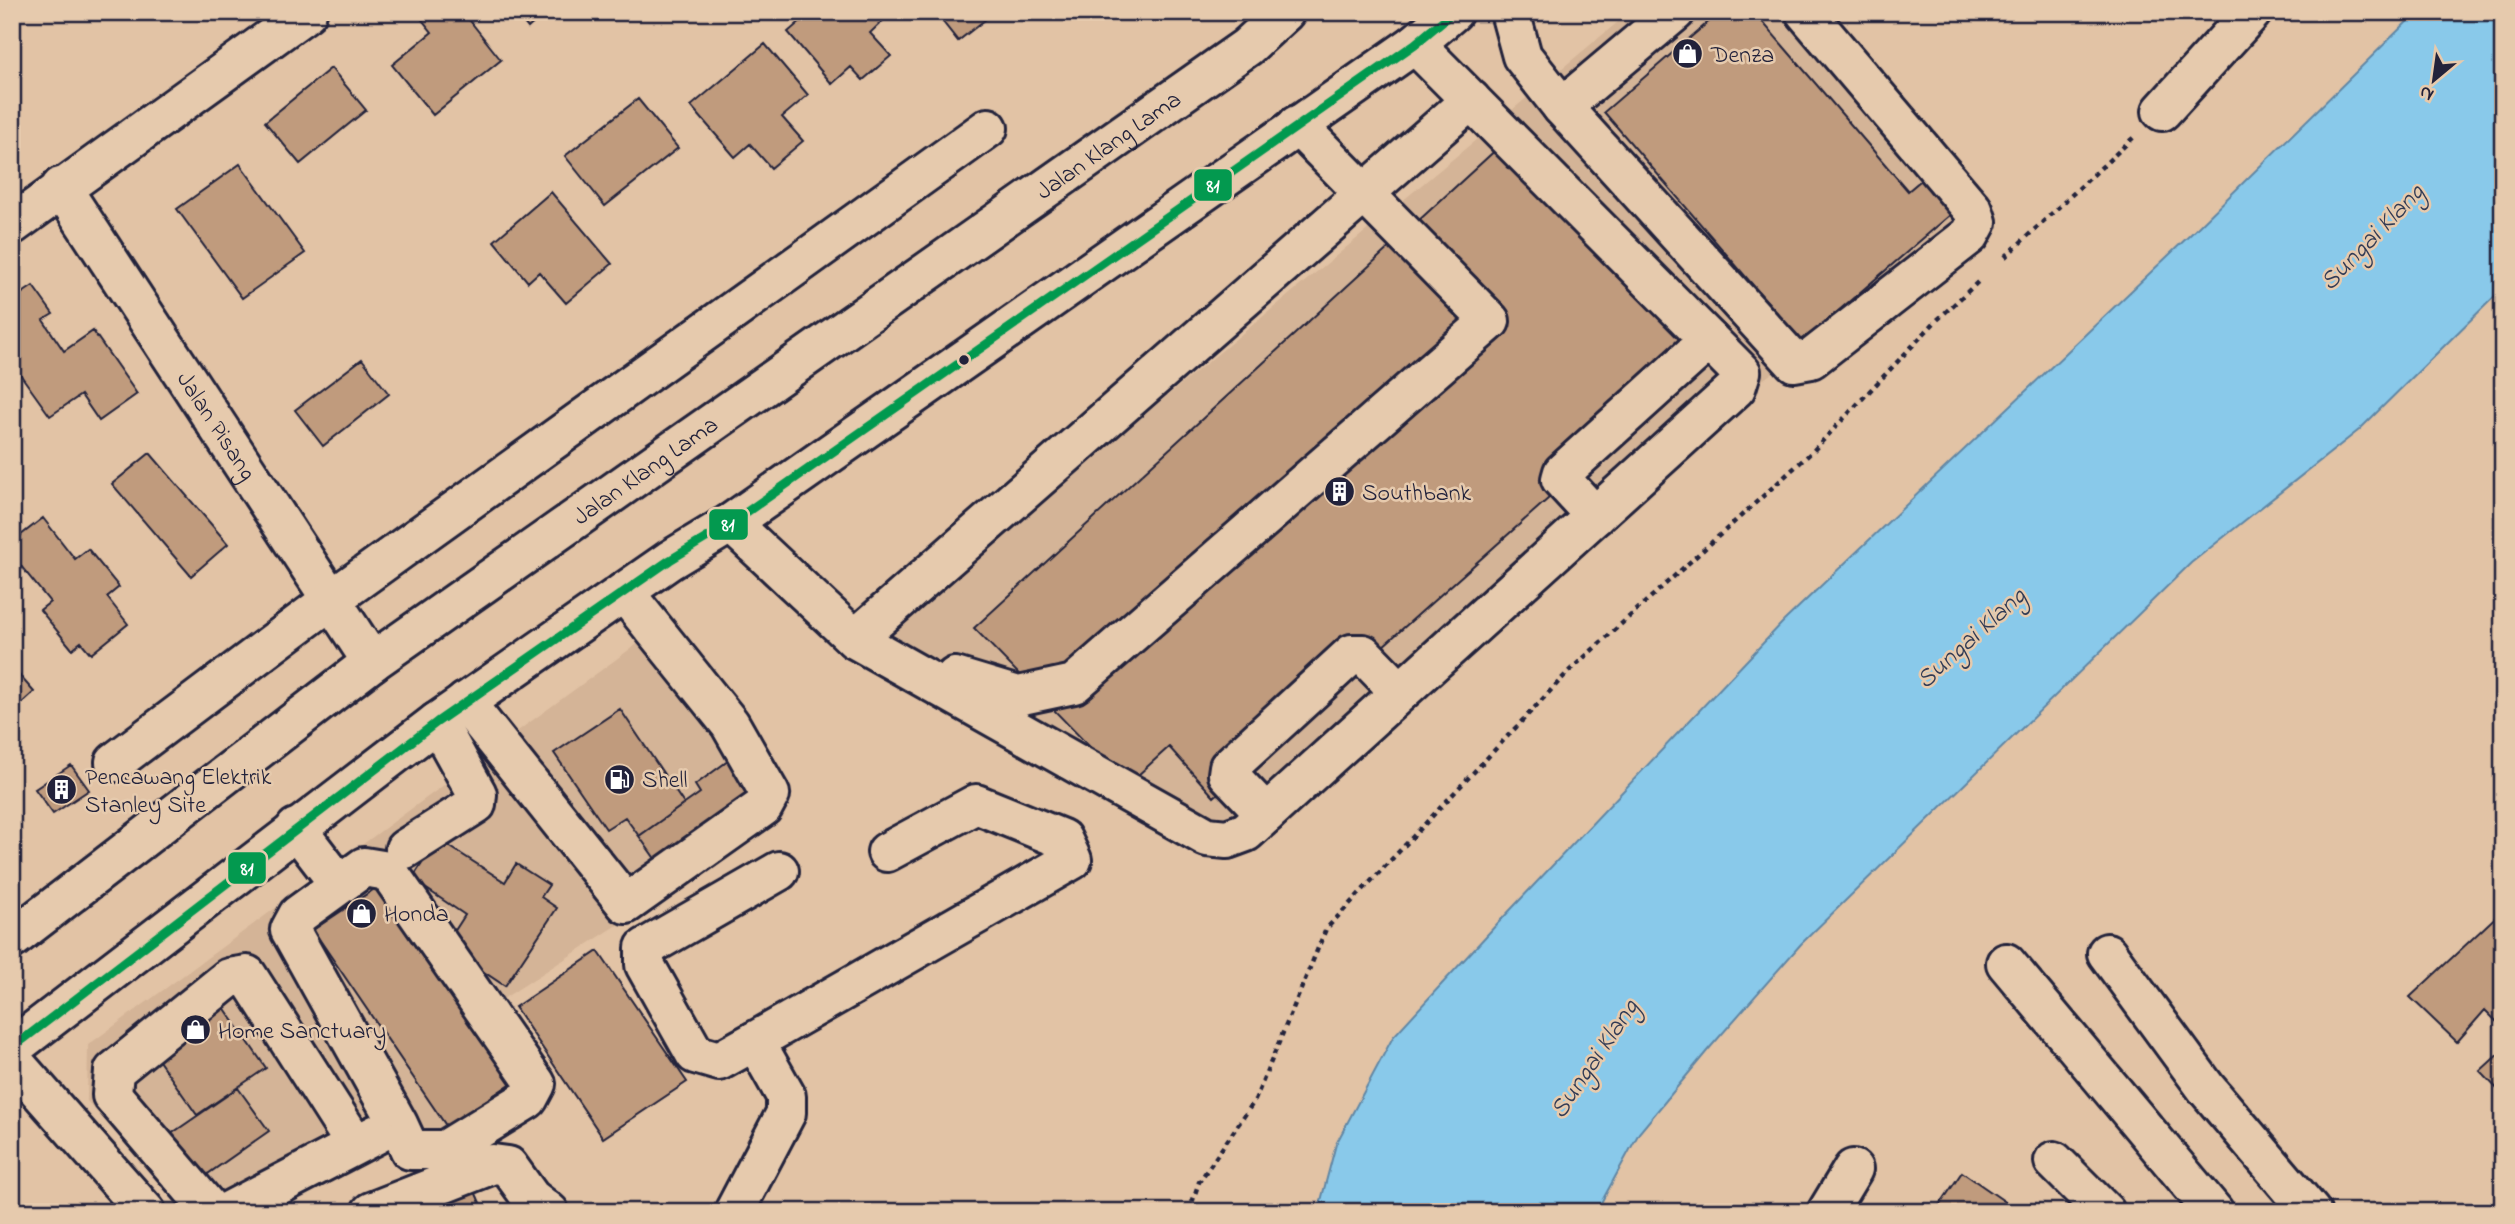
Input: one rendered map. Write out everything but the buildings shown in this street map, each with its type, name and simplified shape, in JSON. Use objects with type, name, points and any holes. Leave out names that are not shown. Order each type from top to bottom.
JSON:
[{"type":"main road","points":[[12,225],[61,187],[307,12]]},
{"type":"main road","name":"Jalan Klang Lama","points":[[12,939],[372,662],[1247,47],[1285,12]]},
{"type":"main road","points":[[12,1048],[451,712],[624,592],[731,523],[1415,44],[1453,12]]},
{"type":"main road","points":[[1510,12],[1522,56],[1562,107],[1794,362],[1811,359],[1970,235],[1978,222],[1973,210],[1805,12]]},
{"type":"main road","points":[[1562,107],[1675,12]]},
{"type":"main road","points":[[2162,111],[2252,12]]},
{"type":"main road","points":[[731,523],[855,639],[1206,837],[1227,839],[1246,832],[1736,388],[1741,372],[1415,44]]},
{"type":"main road","points":[[855,639],[1471,100]]},
{"type":"main road","points":[[855,639],[957,678],[1018,696],[1074,684],[1490,321],[1297,125]]},
{"type":"main road","points":[[115,762],[332,599],[988,128]]},
{"type":"main road","name":"Jalan Pisang","points":[[61,187],[372,662]]},
{"type":"main road","points":[[1595,516],[1561,479],[1563,472],[1709,340]]},
{"type":"main road","points":[[451,712],[626,904],[763,807],[770,794],[730,724],[624,592]]},
{"type":"main road","points":[[1266,814],[1228,774],[1229,767],[1352,653],[1363,654],[1401,692]]},
{"type":"main road","points":[[405,849],[476,804],[477,793],[451,712]]},
{"type":"main road","points":[[779,871],[645,948],[645,965],[695,1054],[719,1061],[1072,860],[1062,839],[976,804],[887,852]]},
{"type":"main road","points":[[296,828],[339,884]]},
{"type":"main road","points":[[227,1212],[355,1144],[404,1137],[445,1150],[528,1099],[536,1084],[387,871],[364,867],[298,915],[290,930],[404,1137],[426,1189]]},
{"type":"main road","points":[[2107,953],[2206,1088],[2311,1212]]},
{"type":"main road","points":[[2006,963],[2214,1212]]},
{"type":"main road","points":[[212,1212],[112,1095],[114,1071],[229,978],[247,975],[355,1144]]},
{"type":"main road","points":[[734,1212],[786,1112],[786,1096],[755,1041]]},
{"type":"main road","points":[[12,1060],[146,1212]]},
{"type":"main road","points":[[2054,1161],[2105,1212]]},
{"type":"main road","points":[[371,1212],[493,1164],[508,1166],[536,1207]]},
{"type":"main road","points":[[1827,1212],[1853,1169]]},
{"type":"path","points":[[2003,258],[2162,111]]},
{"type":"path","points":[[1189,1212],[1199,1182],[1255,1100],[1326,929],[1569,671],[1813,452],[1934,323],[1984,277]]},
{"type":"shaded area","points":[[1630,12],[1791,12],[1967,221],[1799,354],[1624,479],[1227,831],[873,640]]},
{"type":"shaded area","points":[[648,636],[784,818],[492,1006],[544,1076],[442,1139],[417,1137],[270,1212],[186,1212],[87,1101],[88,1045]]},
{"type":"water","name":"Sungai Klang","points":[[2417,12],[2503,12],[2503,288],[2359,430],[2191,563],[1801,944],[1639,1133],[1596,1212],[1318,1212],[1336,1144],[1393,1037],[1784,621],[2191,234]]},
{"type":"transit line","name":"81","points":[[12,1048],[437,722],[670,560],[731,523],[1415,44],[1453,12]]},
{"type":"place","name":"Denza","points":[[1688,54]]},
{"type":"place","name":"Southbank","points":[[1339,492]]},
{"type":"place","name":"Shell","points":[[619,779]]},
{"type":"place","name":"Pencawang Elektrik Stanley Site","points":[[62,790]]},
{"type":"place","name":"Honda","points":[[361,913]]},
{"type":"place","name":"Home Sanctuary","points":[[195,1030]]}]
